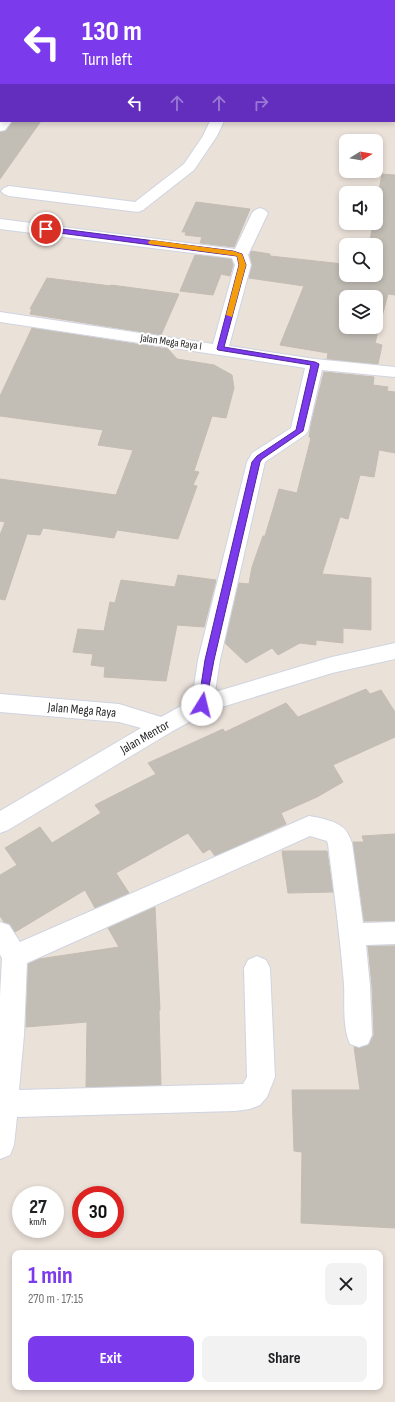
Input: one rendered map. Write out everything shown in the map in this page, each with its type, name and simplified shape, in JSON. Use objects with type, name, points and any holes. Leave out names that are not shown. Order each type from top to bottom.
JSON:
[{"type":"street","points":[[0,224],[130,224],[189,167],[210,136],[217,122]]},
{"type":"street","points":[[9,191],[240,255],[260,213]]},
{"type":"street","name":"Jalan Mega Raya I","points":[[0,317],[220,349],[243,265],[240,255]]},
{"type":"street","points":[[220,349],[315,364],[395,372]]},
{"type":"street","points":[[202,705],[209,660],[256,462],[259,457],[299,431],[315,364]]},
{"type":"street","name":"Jalan Mentor","points":[[0,823],[162,726],[202,705],[332,664],[395,651]]},
{"type":"street","name":"Jalan Mega Raya","points":[[0,703],[119,713],[162,726]]},
{"type":"street","points":[[15,956],[310,826],[321,828],[335,834],[340,843],[358,986],[359,1035]]},
{"type":"street","points":[[0,933],[15,956],[11,1035],[0,1145]]},
{"type":"street","points":[[352,934],[395,933]]},
{"type":"street","points":[[4,1104],[235,1098],[250,1096],[257,1088],[261,1077],[257,968]]},
{"type":"building","points":[[12,122],[40,122],[0,179],[0,132],[6,131]]},
{"type":"building","points":[[383,174],[395,175],[395,295],[388,294],[383,313],[383,290],[339,290],[339,334],[377,334],[375,343],[382,345],[378,364],[327,359],[328,353],[280,345],[304,286],[249,278],[252,265],[250,255],[251,251],[270,254],[270,256],[339,264],[339,282],[383,282],[383,238],[370,238],[372,230],[383,230],[383,186],[380,186],[381,178],[383,178]]},
{"type":"building","points":[[196,202],[250,209],[234,247],[200,243],[202,237],[185,235],[186,232],[182,232]]},
{"type":"building","points":[[195,255],[231,259],[233,265],[230,276],[221,274],[213,295],[180,291]]},
{"type":"building","points":[[47,278],[179,294],[161,335],[30,314],[32,309],[30,309]]},
{"type":"building","points":[[32,328],[168,349],[177,359],[214,365],[232,375],[234,388],[226,418],[212,416],[194,471],[199,472],[193,485],[197,486],[178,539],[117,530],[114,538],[43,528],[40,535],[27,534],[5,600],[0,599],[0,535],[5,522],[0,521],[0,479],[116,495],[133,450],[98,445],[103,430],[0,416],[0,396]]},
{"type":"building","points":[[324,372],[374,377],[373,385],[388,387],[387,391],[395,392],[395,453],[379,450],[374,477],[360,475],[348,519],[340,517],[322,574],[371,578],[371,630],[343,628],[343,643],[316,640],[316,645],[300,643],[278,655],[272,648],[246,663],[225,643],[239,583],[249,584],[252,567],[263,536],[265,536],[279,489],[297,493],[311,438],[309,437],[312,420]]},
{"type":"building","points":[[178,575],[216,580],[204,627],[177,625],[166,681],[104,677],[105,667],[91,665],[93,654],[73,652],[78,629],[104,631],[110,602],[115,603],[121,580],[175,587]]},
{"type":"building","points":[[366,689],[370,694],[381,690],[395,712],[395,737],[333,765],[343,782],[317,797],[281,813],[286,824],[215,856],[210,849],[203,853],[188,833],[116,873],[129,893],[95,908],[85,890],[15,932],[10,924],[4,922],[0,916],[0,875],[17,865],[5,848],[40,827],[52,843],[101,813],[95,805],[156,774],[148,763],[223,729],[225,732],[286,703],[298,717]]},
{"type":"building","points":[[395,834],[395,921],[364,921],[353,842],[364,842],[362,836]]},
{"type":"building","points":[[282,851],[327,851],[333,892],[288,893]]},
{"type":"building","points":[[155,907],[160,1010],[161,1085],[86,1087],[87,1022],[26,1027],[28,964],[39,959],[119,947],[108,928]]},
{"type":"building","points":[[368,946],[395,946],[395,1228],[301,1223],[302,1152],[294,1151],[292,1090],[360,1090],[354,1047],[359,1048],[368,1045],[374,1035],[372,986]]},
{"type":"slow traffic","points":[[151,242],[233,252],[240,255],[243,265],[229,315]]},
{"type":"route","points":[[46,229],[233,252],[240,255],[243,265],[220,349],[315,364],[299,431],[259,457],[256,462],[209,660],[202,705]]}]
